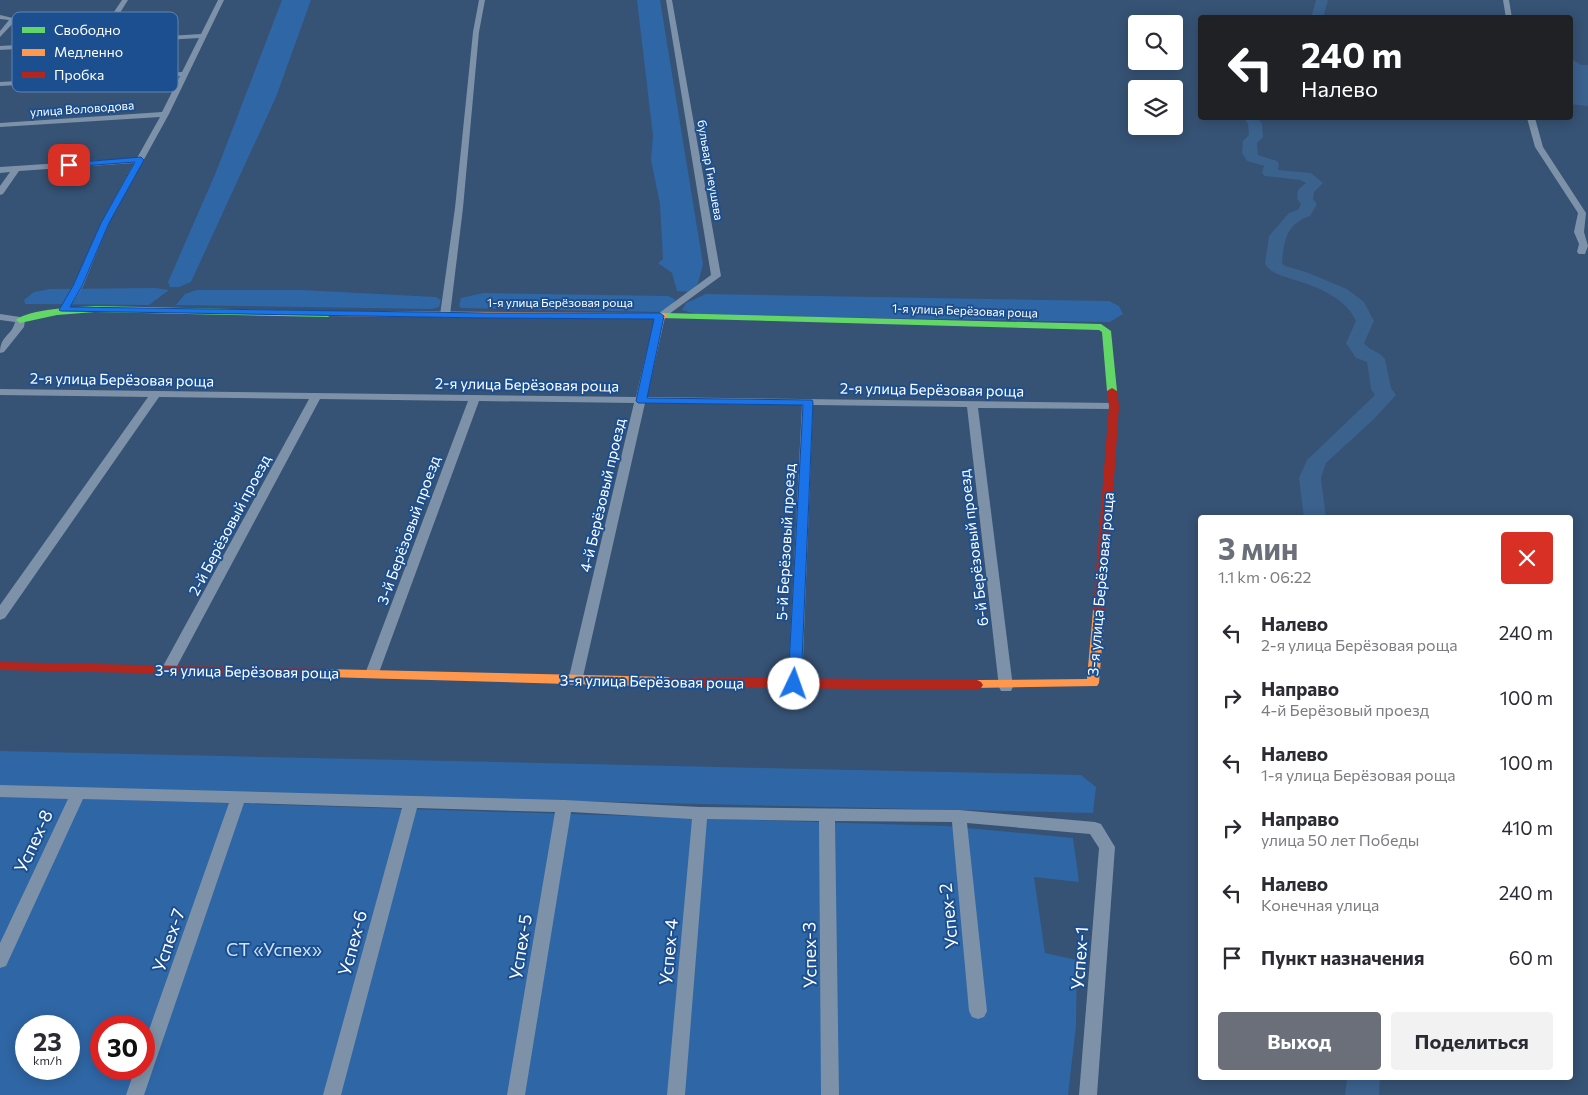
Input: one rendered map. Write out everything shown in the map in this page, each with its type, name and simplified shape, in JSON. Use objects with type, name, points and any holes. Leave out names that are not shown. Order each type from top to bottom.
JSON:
[{"type":"street","points":[[117,12],[125,0]]},
{"type":"street","points":[[178,87],[221,0]]},
{"type":"street","points":[[445,315],[459,208],[476,32],[482,0]]},
{"type":"street","name":"бульвар Гнеушева","points":[[660,316],[716,276],[669,0]]},
{"type":"street","points":[[1506,0],[1508,15]]},
{"type":"street","points":[[0,35],[12,21]]},
{"type":"street","points":[[178,37],[202,36]]},
{"type":"street","points":[[178,74],[184,74]]},
{"type":"street","points":[[64,310],[78,286],[105,223],[141,160],[175,92]]},
{"type":"street","name":"улица Воловодова","points":[[0,125],[165,114]]},
{"type":"street","points":[[1531,120],[1539,147],[1582,213],[1580,232],[1584,244],[1582,252]]},
{"type":"street","points":[[0,170],[141,160]]},
{"type":"street","points":[[0,192],[16,169]]},
{"type":"street","name":"1-я улица Берёзовая роща","points":[[20,320],[39,314],[64,310],[660,316],[1100,327]]},
{"type":"street","name":"4-й Берёзовый проезд","points":[[575,681],[660,316]]},
{"type":"street","points":[[0,317],[20,320],[19,327],[0,350]]},
{"type":"street","name":"3-я улица Берёзовая роща","points":[[0,666],[169,668],[575,681],[1006,687],[1094,683],[1114,406],[1106,331],[1100,327]]},
{"type":"street","name":"2-я улица Берёзовая роща","points":[[0,392],[1114,406]]},
{"type":"street","points":[[0,615],[156,394]]},
{"type":"street","name":"2-й Берёзовый проезд","points":[[169,668],[316,397]]},
{"type":"street","name":"3-й Берёзовый проезд","points":[[372,674],[475,398]]},
{"type":"street","name":"5-й Берёзовый проезд","points":[[794,684],[808,402]]},
{"type":"street","name":"6-й Берёзовый проезд","points":[[972,405],[1006,687]]},
{"type":"street","points":[[0,791],[564,806],[700,813],[959,816]]},
{"type":"street","name":"Успех-8","points":[[0,961],[78,793]]},
{"type":"street","name":"Успех-7","points":[[135,1095],[238,798]]},
{"type":"street","name":"Успех-6","points":[[332,1095],[411,802]]},
{"type":"street","name":"Успех-5","points":[[516,1095],[564,806]]},
{"type":"street","name":"Успех-4","points":[[676,1095],[700,813]]},
{"type":"street","name":"Успех-3","points":[[827,815],[830,1095]]},
{"type":"street","name":"Успех-1","points":[[959,816],[1095,828],[1107,847],[1088,1095]]},
{"type":"street","name":"Успех-2","points":[[959,816],[978,1011]]},
{"type":"green space","points":[[282,0],[311,0],[276,97],[191,282],[179,287],[170,287],[168,282],[216,172]]},
{"type":"green space","points":[[637,0],[660,0],[703,264],[698,283],[691,292],[677,291],[672,273],[658,263],[663,259],[660,204],[651,160],[653,136]]},
{"type":"green space","points":[[155,288],[169,290],[149,305],[25,304],[24,300],[34,292],[50,289]]},
{"type":"green space","points":[[197,290],[301,290],[436,297],[441,300],[439,307],[432,309],[176,305],[185,294]]},
{"type":"green space","points":[[483,293],[668,296],[675,299],[674,305],[663,312],[461,308],[459,306],[461,298]]},
{"type":"green space","points":[[706,294],[1109,301],[1119,306],[1123,314],[1110,322],[700,315],[682,310],[686,303]]},
{"type":"green space","points":[[0,751],[1081,775],[1096,787],[1093,813],[0,788]]},
{"type":"green space","name":"СТ «Успех»","points":[[0,796],[946,826],[1073,838],[1079,882],[1034,877],[1045,953],[1077,960],[1076,1026],[1068,1095],[0,1095]]},
{"type":"shaded area","points":[[1573,60],[1581,65],[1588,65],[1588,106],[1573,104]]},
{"type":"waterway","points":[[1318,15],[1322,0]]},
{"type":"waterway","points":[[1252,120],[1255,124],[1256,137],[1250,141],[1249,153],[1252,158],[1272,164],[1270,173],[1300,175],[1315,183],[1306,190],[1305,199],[1309,204],[1304,213],[1295,216],[1277,236],[1273,264],[1279,270],[1300,276],[1341,293],[1358,306],[1365,321],[1355,343],[1363,354],[1376,359],[1381,389],[1386,395],[1367,415],[1317,460],[1310,478],[1315,515]]},
{"type":"waterway","points":[[1362,1095],[1364,1080]]},
{"type":"traffic: fast","points":[[20,320],[57,312],[95,309],[328,314]]},
{"type":"traffic: fast","points":[[664,316],[1101,327],[1106,331],[1112,391]]},
{"type":"traffic: slow","points":[[328,314],[664,316]]},
{"type":"traffic: slow","points":[[977,685],[1093,683],[1099,610]]},
{"type":"traffic: slow","points":[[325,673],[670,682]]},
{"type":"traffic: jam","points":[[1099,610],[1114,406],[1112,391]]},
{"type":"traffic: jam","points":[[0,666],[325,673]]},
{"type":"traffic: jam","points":[[670,682],[977,685]]},
{"type":"route","points":[[69,165],[141,160],[105,223],[78,286],[64,310],[486,316],[660,316],[641,401],[808,402],[794,684]]}]
